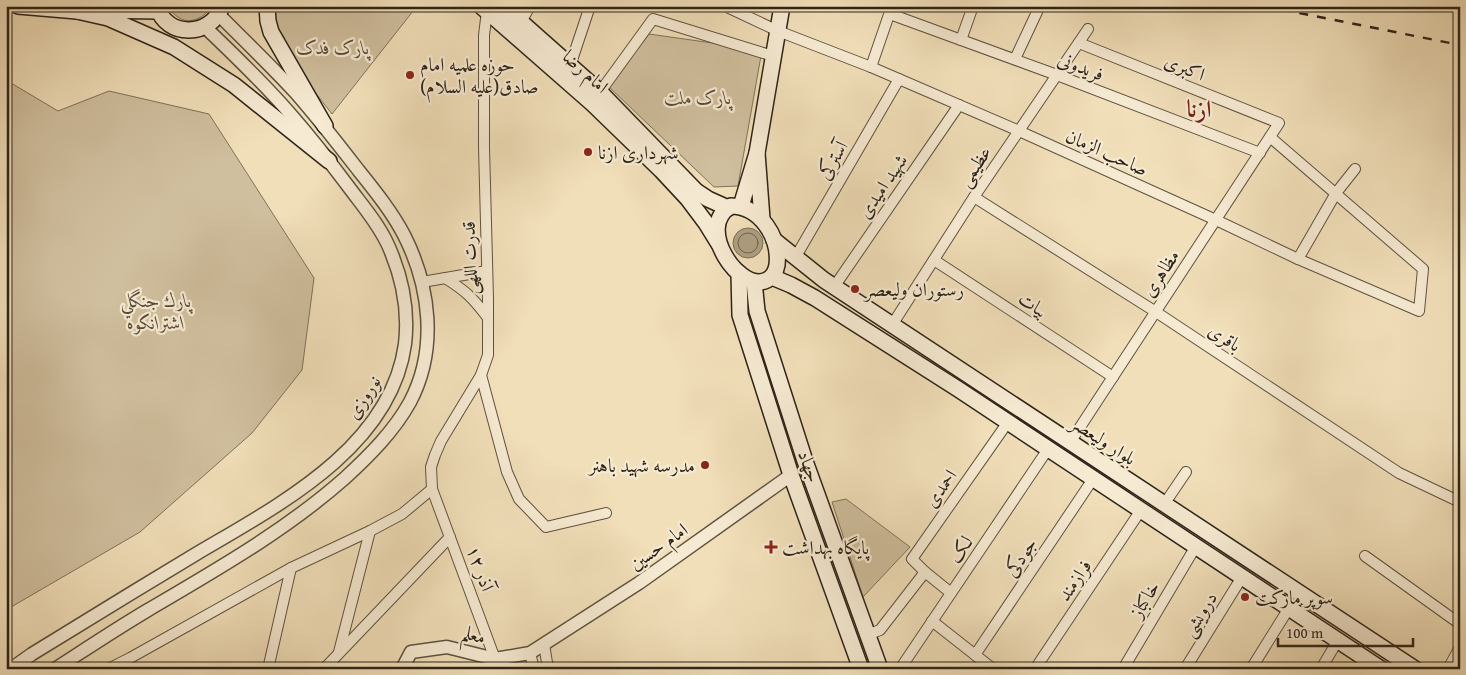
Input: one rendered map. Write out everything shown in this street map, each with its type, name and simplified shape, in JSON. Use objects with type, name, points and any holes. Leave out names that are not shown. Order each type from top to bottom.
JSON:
[{"type":"main road","points":[[18,6],[77,10],[157,9],[163,19],[170,25],[187,31],[205,27],[213,22],[220,10]]},
{"type":"main road","points":[[267,6],[271,32],[325,126]]},
{"type":"main road","points":[[762,219],[757,153],[782,6]]},
{"type":"main road","name":"امام رضا","points":[[504,7],[600,92],[666,167]]},
{"type":"main road","name":"امام رضا","points":[[484,9],[666,167]]},
{"type":"main road","points":[[77,10],[108,18],[174,47],[234,85],[329,161]]},
{"type":"main road","points":[[734,207],[757,153]]},
{"type":"main road","points":[[666,167],[708,199],[751,211],[762,219],[774,240],[778,257],[777,269],[772,277],[764,282],[754,282],[733,268],[706,223],[666,167]]},
{"type":"main road","points":[[719,244],[718,219],[723,210],[734,207]]},
{"type":"main road","name":"بلوار ولیعصر","points":[[774,240],[829,284],[1416,669]]},
{"type":"main road","name":"جهاد","points":[[739,273],[740,315],[791,476],[861,669]]},
{"type":"main road","name":"بلوار ولیعصر","points":[[772,277],[815,298],[1008,422],[1338,640],[1365,664],[1381,669]]},
{"type":"main road","name":"جهاد","points":[[754,282],[757,311],[805,461],[880,669]]},
{"type":"main road","points":[[815,298],[829,284]]},
{"type":"main road","points":[[740,315],[757,311]]},
{"type":"main road","points":[[1155,519],[1165,503]]},
{"type":"main road","points":[[832,589],[849,584]]},
{"type":"street","points":[[521,22],[530,6]]},
{"type":"street","points":[[570,66],[590,6]]},
{"type":"street","name":"صاحب الزمان","points":[[725,6],[778,31],[872,67],[1019,131],[1298,259],[1419,311],[1423,269],[1336,193]]},
{"type":"street","points":[[961,40],[972,6]]},
{"type":"street","name":"قدرت اللهی","points":[[432,490],[430,467],[441,441],[481,375],[488,355],[484,147],[484,9]]},
{"type":"street","points":[[55,669],[138,616],[223,566],[277,531],[321,499],[375,449],[394,426],[410,401],[420,378],[428,332],[427,306],[415,261],[403,234],[385,206],[325,126],[220,10]]},
{"type":"street","points":[[872,67],[891,10]]},
{"type":"street","name":"فریدونی","points":[[891,10],[961,40],[1260,153]]},
{"type":"street","points":[[1015,59],[1037,12]]},
{"type":"street","points":[[600,92],[652,19],[773,56]]},
{"type":"street","name":"نوروزی","points":[[11,669],[49,644],[263,515],[302,489],[334,463],[379,414],[391,392],[403,356],[406,308],[396,266],[387,242],[329,161],[279,102],[205,27]]},
{"type":"street","name":"عظیمی","points":[[892,325],[974,197],[1088,29]]},
{"type":"street","name":"اکبری","points":[[1079,43],[1279,123]]},
{"type":"street","name":"آسترکی","points":[[795,258],[900,80]]},
{"type":"street","name":"شهید امیدی","points":[[829,284],[959,105]]},
{"type":"street","name":"مظاهری","points":[[1071,442],[1279,123]]},
{"type":"street","points":[[1270,137],[1336,193]]},
{"type":"street","points":[[1298,259],[1336,193],[1355,168]]},
{"type":"street","name":"باقری","points":[[974,197],[1156,312],[1399,473],[1460,502]]},
{"type":"street","name":"بیات","points":[[934,260],[1114,377]]},
{"type":"street","points":[[422,282],[487,271]]},
{"type":"street","points":[[445,278],[471,296],[488,318]]},
{"type":"street","points":[[481,375],[507,472],[519,499],[546,526],[606,513]]},
{"type":"street","name":"احمدی","points":[[951,594],[912,559],[1008,422]]},
{"type":"street","name":"لک","points":[[900,669],[1048,449]]},
{"type":"street","points":[[1165,503],[1186,472]]},
{"type":"street","name":"امام حسین","points":[[544,644],[639,583],[791,476]]},
{"type":"street","name":"جودکی","points":[[976,655],[1093,479]]},
{"type":"street","points":[[108,669],[291,568],[402,514],[432,490]]},
{"type":"street","name":"۱۲ آذر","points":[[432,490],[495,659]]},
{"type":"street","name":"فرازمند","points":[[1035,669],[1141,510]]},
{"type":"street","points":[[339,653],[370,531]]},
{"type":"street","points":[[324,669],[450,537]]},
{"type":"street","name":"خاکباز","points":[[1123,669],[1196,546]]},
{"type":"street","points":[[1365,556],[1460,624]]},
{"type":"street","points":[[268,669],[291,568]]},
{"type":"street","points":[[868,635],[880,630],[925,572]]},
{"type":"street","name":"درویشی","points":[[1185,669],[1242,577]]},
{"type":"street","points":[[1251,669],[1289,608]]},
{"type":"street","points":[[932,620],[993,669]]},
{"type":"street","points":[[1321,669],[1338,640]]},
{"type":"street","points":[[544,644],[548,669]]},
{"type":"street","name":"معلم","points":[[402,669],[411,652],[447,646],[495,659],[530,652],[544,644]]},
{"type":"street","points":[[1448,669],[1460,647]]},
{"type":"street","points":[[530,652],[534,669]]},
{"type":"green space","points":[[166,6],[212,6],[201,17],[187,21],[176,16]]},
{"type":"green space","name":"پارک فدک","points":[[272,6],[417,6],[332,114],[303,77],[276,26]]},
{"type":"green space","name":"پارک ملت","points":[[649,34],[762,50],[738,186],[714,187],[608,86]]},
{"type":"green space","name":"پارك جنگلي اشترانكوه","points":[[6,80],[58,111],[109,91],[209,114],[314,278],[302,370],[252,433],[140,532],[6,610]]},
{"type":"green space","points":[[846,499],[910,547],[863,597],[832,502]]},
{"type":"water","points":[[748,228],[758,233],[763,243],[758,253],[748,258],[738,253],[733,243],[738,233]]},
{"type":"railway","points":[[1264,6],[1460,45]]},
{"type":"place","name":"حوزه علمیه امام صادق(علیه السلام)","points":[[410,75]]},
{"type":"place","name":"شهرداری ازنا","points":[[588,152]]},
{"type":"place","name":"رستوران ولیعصر","points":[[855,289]]},
{"type":"place","name":"مدرسه شهید باهنر","points":[[705,465]]},
{"type":"place","name":"پایگاه بهداشت","points":[[771,547]]},
{"type":"place","name":"سوپر مارکت","points":[[1245,597]]},
{"type":"district","name":"ازنا","points":[[1199,108]]}]
